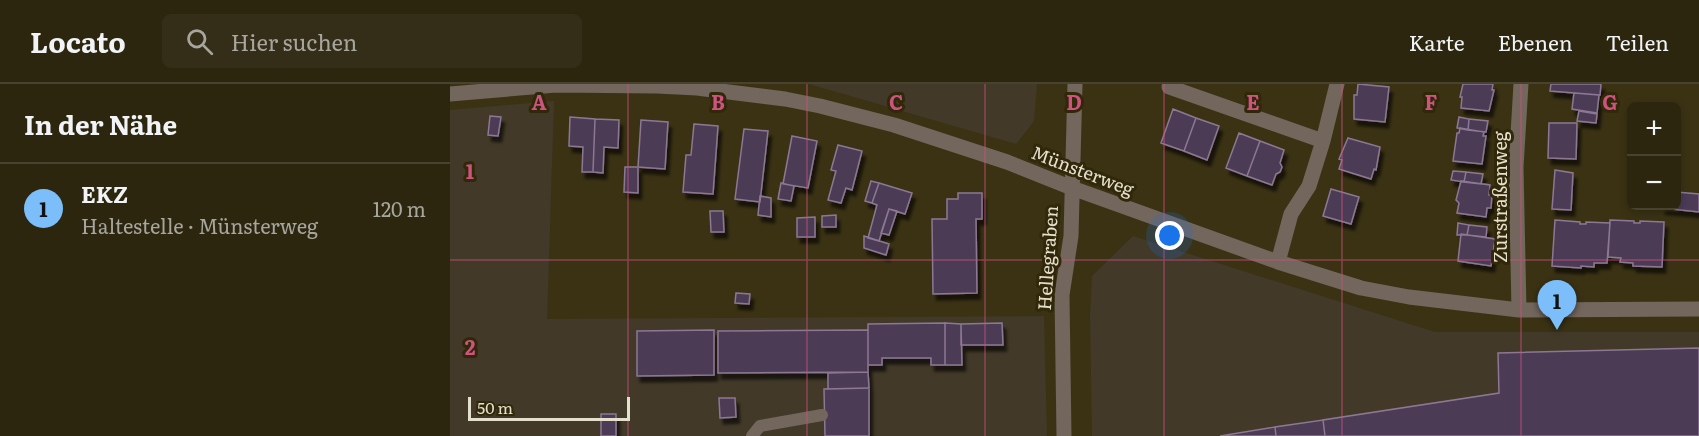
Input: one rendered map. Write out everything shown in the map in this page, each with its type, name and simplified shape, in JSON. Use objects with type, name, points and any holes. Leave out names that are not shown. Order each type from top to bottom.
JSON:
[{"type":"street","name":"Hellegraben","points":[[1064,436],[1062,295],[1071,236],[1075,84]]},
{"type":"street","points":[[1278,262],[1291,214],[1309,186],[1337,84]]},
{"type":"street","name":"Zurstraßenweg","points":[[1518,310],[1516,167],[1521,84]]},
{"type":"street","name":"Münsterweg","points":[[450,94],[556,85],[657,86],[697,88],[785,99],[894,125],[1007,162],[1072,188],[1278,262],[1371,290],[1460,304],[1518,310],[1699,309]]},
{"type":"street","points":[[1168,87],[1323,141]]},
{"type":"lane","points":[[752,436],[760,426],[822,415]]},
{"type":"shaded area","points":[[809,84],[1037,84],[1034,121],[1016,144]]},
{"type":"shaded area","points":[[554,101],[547,319],[1044,316],[1047,436],[450,436],[450,110]]},
{"type":"shaded area","points":[[1133,236],[1435,332],[1699,332],[1699,436],[1092,436],[1090,316],[1092,276]]},
{"type":"building","points":[[1358,84],[1389,87],[1385,122],[1354,119],[1354,95],[1357,95]]},
{"type":"building","points":[[1463,84],[1493,84],[1492,90],[1494,90],[1489,111],[1461,108],[1462,97],[1460,97]]},
{"type":"building","points":[[1551,84],[1601,84],[1600,95],[1550,91]]},
{"type":"building","points":[[1574,93],[1599,95],[1597,113],[1572,109]]},
{"type":"building","points":[[1173,109],[1196,118],[1184,151],[1161,143]]},
{"type":"building","points":[[1579,111],[1597,114],[1596,123],[1577,121]]},
{"type":"building","points":[[490,116],[501,117],[498,136],[488,135]]},
{"type":"building","points":[[570,117],[595,119],[593,172],[582,172],[583,147],[569,146]]},
{"type":"building","points":[[1459,117],[1469,119],[1468,130],[1457,128]]},
{"type":"building","points":[[1196,118],[1219,126],[1207,160],[1184,151]]},
{"type":"building","points":[[595,119],[619,120],[618,148],[604,147],[603,173],[593,172]]},
{"type":"building","points":[[1469,119],[1488,121],[1486,132],[1468,130]]},
{"type":"building","points":[[641,120],[668,122],[665,169],[638,167]]},
{"type":"building","points":[[1549,123],[1577,123],[1576,159],[1548,158]]},
{"type":"building","points":[[694,124],[718,126],[713,194],[683,192],[686,155],[691,155]]},
{"type":"building","points":[[1460,128],[1484,132],[1483,136],[1486,136],[1482,164],[1453,161],[1457,133]]},
{"type":"building","points":[[744,129],[768,131],[760,202],[735,199]]},
{"type":"building","points":[[1239,133],[1260,141],[1247,176],[1226,168]]},
{"type":"building","points":[[792,136],[817,141],[808,188],[783,184]]},
{"type":"building","points":[[1348,138],[1380,147],[1376,170],[1374,169],[1371,179],[1339,169],[1342,160],[1339,159]]},
{"type":"building","points":[[1260,141],[1284,150],[1280,163],[1282,167],[1276,174],[1272,185],[1247,176]]},
{"type":"building","points":[[838,145],[862,151],[852,190],[846,188],[841,203],[828,200],[836,171],[831,170]]},
{"type":"building","points":[[625,167],[638,167],[638,193],[624,192]]},
{"type":"building","points":[[1555,170],[1573,173],[1571,210],[1552,209]]},
{"type":"building","points":[[1453,171],[1466,172],[1464,182],[1451,180]]},
{"type":"building","points":[[1466,172],[1483,174],[1481,184],[1464,182]]},
{"type":"building","points":[[871,181],[879,183],[872,203],[865,201]]},
{"type":"building","points":[[1461,181],[1490,185],[1491,208],[1487,208],[1486,217],[1457,213],[1459,203],[1456,200]]},
{"type":"building","points":[[781,183],[794,186],[791,201],[778,199]]},
{"type":"building","points":[[879,183],[912,193],[905,214],[889,209],[879,241],[868,238],[877,205],[872,203]]},
{"type":"building","points":[[1331,189],[1359,197],[1351,224],[1323,216]]},
{"type":"building","points":[[1681,192],[1699,194],[1699,212],[1680,210]]},
{"type":"building","points":[[958,193],[982,193],[982,219],[976,219],[977,293],[933,294],[932,219],[947,219],[947,199],[958,199]]},
{"type":"building","points":[[760,196],[771,198],[771,217],[758,215]]},
{"type":"building","points":[[889,209],[897,211],[889,235],[881,233]]},
{"type":"building","points":[[710,211],[723,211],[724,232],[711,232]]},
{"type":"building","points":[[836,215],[836,227],[822,227],[822,216]]},
{"type":"building","points":[[815,217],[815,237],[797,237],[797,218]]},
{"type":"building","points":[[1555,220],[1580,222],[1580,224],[1610,223],[1607,263],[1594,263],[1594,267],[1581,266],[1581,268],[1552,266]]},
{"type":"building","points":[[1610,220],[1634,221],[1634,223],[1664,222],[1662,267],[1633,266],[1633,263],[1620,262],[1621,258],[1608,257]]},
{"type":"building","points":[[1458,223],[1469,225],[1467,235],[1457,235]]},
{"type":"building","points":[[1469,225],[1487,227],[1486,237],[1467,235]]},
{"type":"building","points":[[1461,234],[1495,239],[1491,266],[1458,261]]},
{"type":"building","points":[[864,236],[889,244],[886,255],[864,248]]},
{"type":"building","points":[[736,293],[750,294],[749,304],[735,303]]},
{"type":"building","points":[[945,323],[945,365],[931,365],[931,358],[882,358],[882,365],[868,365],[868,324]]},
{"type":"building","points":[[945,323],[961,324],[962,365],[945,365]]},
{"type":"building","points":[[1002,323],[1003,345],[961,345],[961,324]]},
{"type":"building","points":[[714,330],[714,375],[637,376],[637,331]]},
{"type":"building","points":[[868,330],[868,372],[718,373],[718,331]]},
{"type":"building","points":[[1699,348],[1699,436],[1325,436],[1323,420],[1499,393],[1498,353]]},
{"type":"building","points":[[868,372],[869,388],[828,389],[828,373]]},
{"type":"building","points":[[869,388],[869,436],[825,436],[824,389]]},
{"type":"building","points":[[719,398],[735,398],[736,417],[720,418]]},
{"type":"building","points":[[601,414],[616,414],[616,436],[601,436]]},
{"type":"building","points":[[1323,420],[1325,436],[1276,436],[1275,427]]},
{"type":"building","points":[[1275,427],[1276,436],[1220,436]]},
{"type":"place","name":"EKZ","points":[[1557,330]]}]
